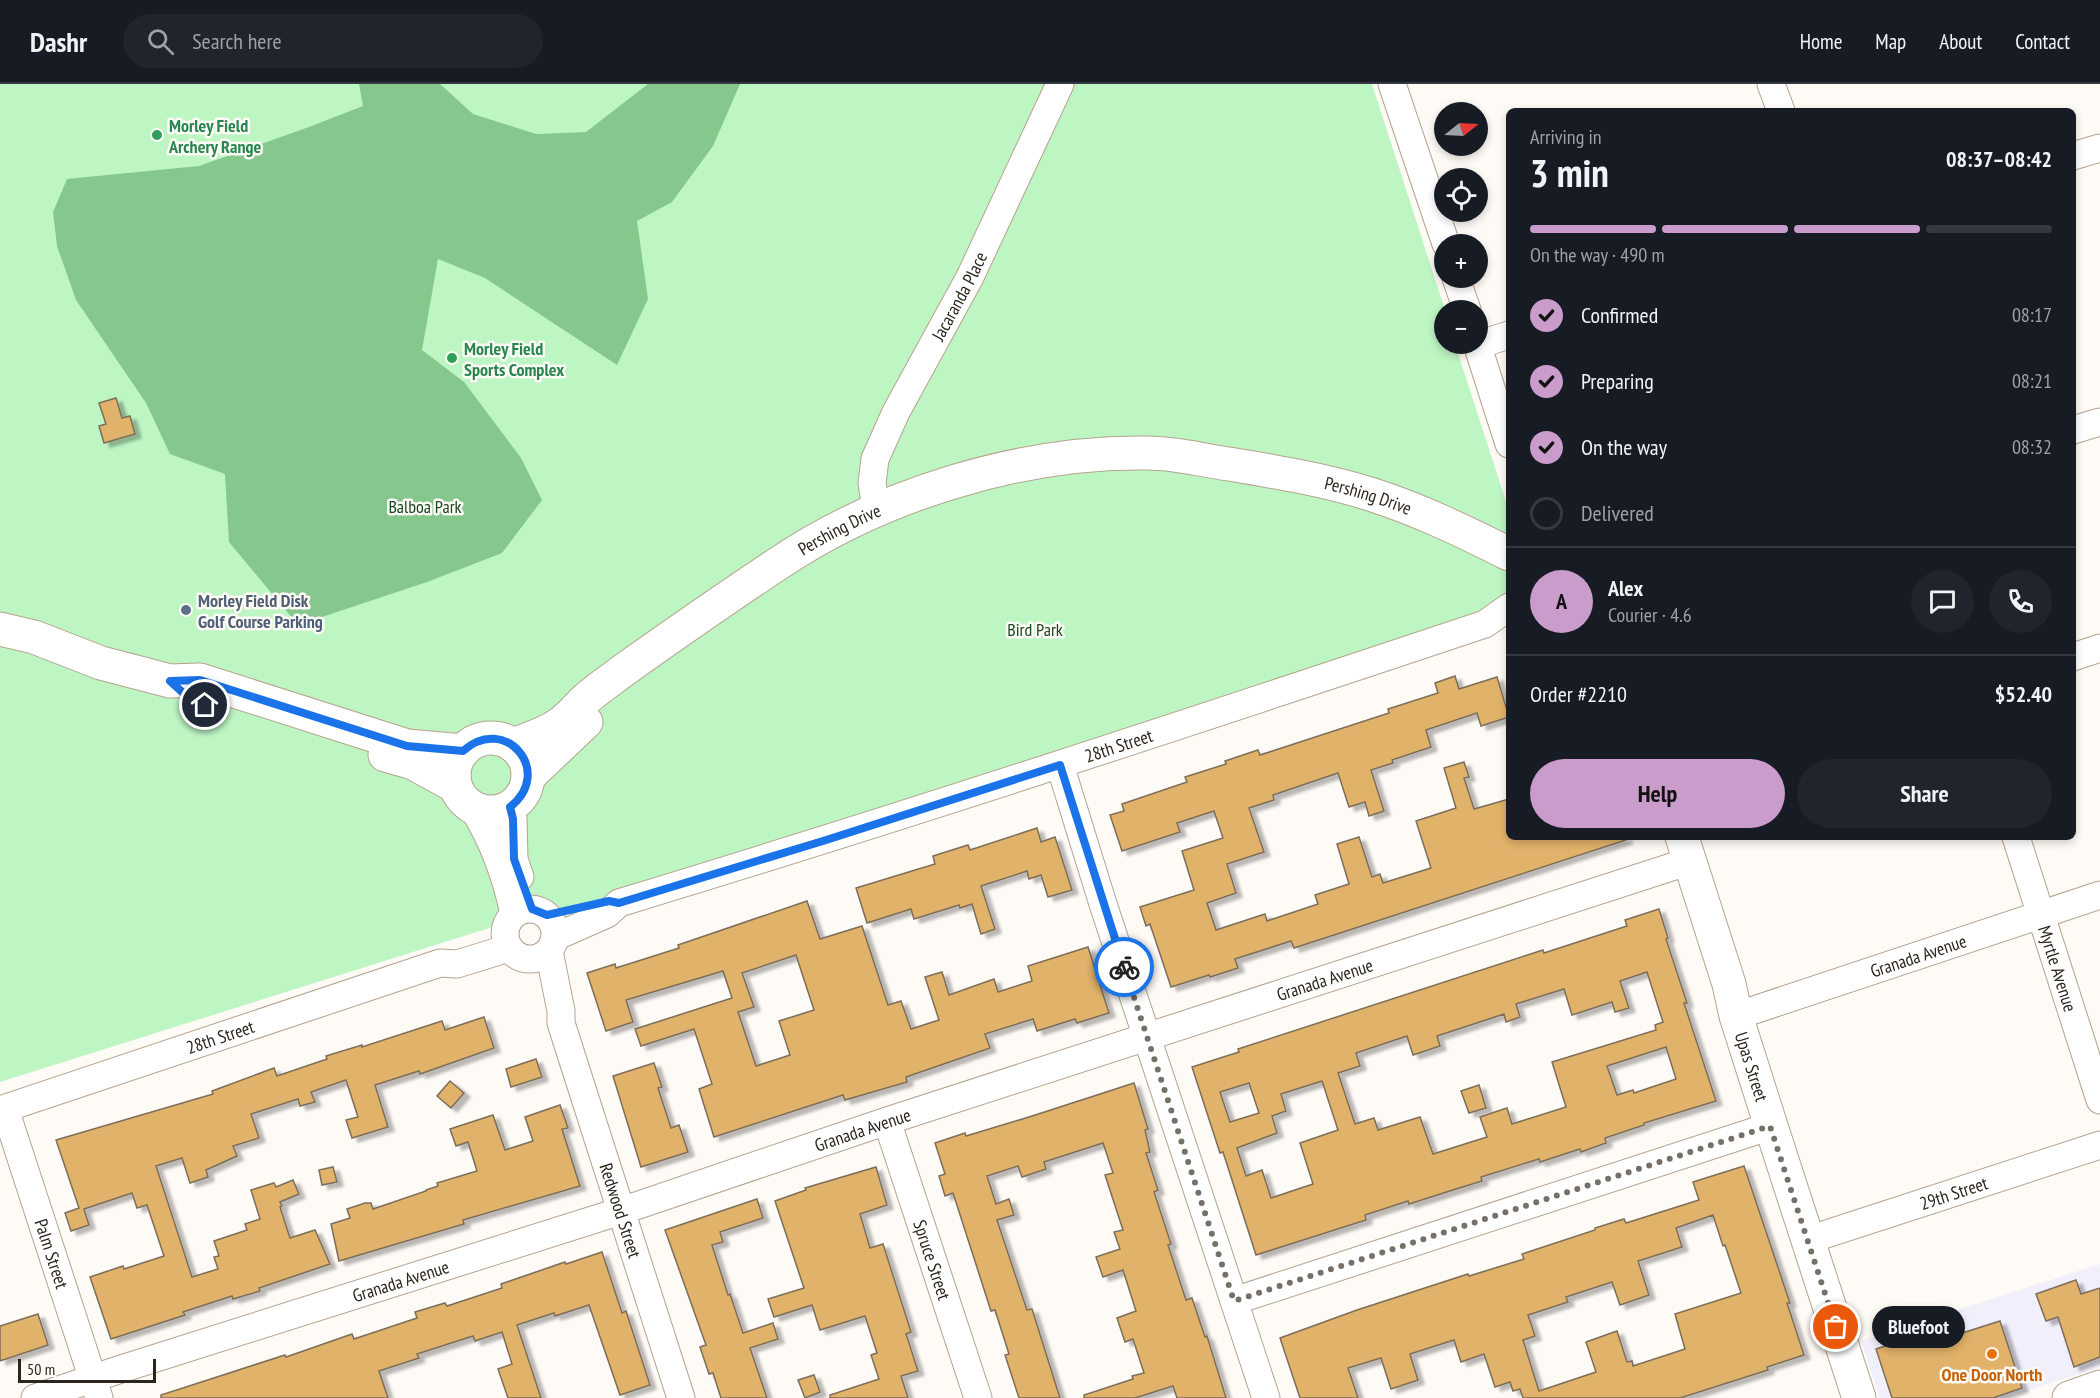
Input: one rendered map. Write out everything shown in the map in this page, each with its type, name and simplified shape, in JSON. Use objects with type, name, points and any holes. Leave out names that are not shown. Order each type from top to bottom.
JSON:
[{"type":"main road","name":"Pershing Drive","points":[[513,745],[557,726],[589,696],[783,560],[876,509],[909,496],[967,479],[1030,464],[1084,456],[1127,453],[1175,454],[1285,473],[1373,495],[1420,512],[1506,553]]},
{"type":"main road","name":"Pershing Drive","points":[[528,777],[590,718],[704,634],[841,547],[930,508],[994,487],[1058,473],[1111,466],[1191,466],[1218,463]]},
{"type":"main road","points":[[704,634],[732,608],[788,568],[868,523],[876,509]]},
{"type":"main road","points":[[0,629],[34,637],[101,663],[170,681],[200,680],[407,746],[463,751]]},
{"type":"main road","points":[[0,649],[42,660],[101,663]]},
{"type":"main road","points":[[170,681],[192,701],[413,763],[464,797],[491,813],[510,807],[523,795],[528,777],[525,759],[513,745],[504,740],[492,738],[471,743],[456,762],[454,774],[464,797]]},
{"type":"main road","name":"Upas Street","points":[[1686,849],[1729,984],[1736,1016],[1770,1126],[1808,1240],[1852,1396]]},
{"type":"main road","points":[[2069,1398],[2100,1387]]},
{"type":"street","name":"Jacaranda Place","points":[[876,509],[872,483],[875,459],[896,412],[970,277],[1060,84]]},
{"type":"street","points":[[1392,84],[1443,234]]},
{"type":"street","points":[[1771,84],[1779,108]]},
{"type":"street","points":[[2076,155],[2100,148]]},
{"type":"street","points":[[1488,341],[1506,336]]},
{"type":"street","points":[[1480,354],[1506,435]]},
{"type":"street","points":[[2076,429],[2100,422]]},
{"type":"street","name":"28th Street","points":[[2,1110],[440,963],[453,951],[530,933],[609,901],[619,903],[1060,765],[1485,624],[1506,610]]},
{"type":"street","points":[[2076,656],[2100,648]]},
{"type":"street","points":[[1060,765],[1103,904],[1266,1398]]},
{"type":"street","name":"Redwood Street","points":[[464,797],[494,845],[508,888],[530,933]]},
{"type":"street","name":"Redwood Street","points":[[510,807],[513,819],[514,859],[540,982],[550,1011],[561,1023],[681,1398]]},
{"type":"street","name":"Myrtle Avenue","points":[[2017,840],[2100,1100]]},
{"type":"street","name":"Granada Avenue","points":[[35,1398],[96,1388],[888,1121],[1148,1036],[1686,849]]},
{"type":"street","name":"Granada Avenue","points":[[1736,1016],[2100,895]]},
{"type":"street","name":"Palm Street","points":[[2,1110],[96,1388]]},
{"type":"street","name":"Spruce Street","points":[[888,1121],[978,1398]]},
{"type":"street","points":[[1234,1301],[1770,1126]]},
{"type":"street","name":"29th Street","points":[[1808,1240],[2100,1145]]},
{"type":"shaded area","points":[[2100,1264],[2100,1367],[2004,1398],[1880,1398],[1861,1341]]},
{"type":"green space","name":"Balboa Park","points":[[0,84],[1372,84],[1434,276],[1434,288],[1438,288],[1442,300],[1434,300],[1434,354],[1458,354],[1506,502],[1506,608],[537,921],[537,913],[0,1082]]},
{"type":"green space","points":[[359,84],[440,84],[473,114],[536,134],[586,132],[648,84],[740,84],[713,146],[672,202],[637,221],[648,299],[617,365],[485,278],[438,259],[422,350],[464,382],[521,458],[542,500],[502,553],[427,582],[298,625],[229,542],[225,474],[170,454],[146,403],[76,300],[57,246],[53,212],[67,179],[199,166],[363,106]]},
{"type":"building","points":[[116,398],[122,418],[130,416],[135,434],[104,443],[99,426],[106,424],[99,403]]},
{"type":"building","points":[[1455,676],[1459,689],[1497,677],[1506,707],[1506,718],[1481,726],[1477,713],[1426,730],[1431,747],[1392,760],[1393,763],[1371,770],[1384,811],[1369,816],[1365,802],[1349,807],[1338,773],[1273,795],[1274,800],[1249,808],[1264,852],[1227,864],[1236,893],[1207,903],[1216,930],[1265,914],[1267,921],[1318,904],[1315,895],[1349,884],[1337,844],[1359,837],[1372,877],[1380,874],[1383,883],[1431,868],[1416,821],[1456,808],[1444,768],[1464,762],[1469,777],[1464,778],[1474,809],[1506,800],[1506,840],[1626,840],[1294,948],[1291,941],[1235,959],[1238,968],[1171,987],[1150,924],[1146,926],[1140,907],[1194,890],[1182,851],[1223,838],[1214,811],[1177,823],[1180,832],[1122,851],[1110,815],[1124,811],[1122,804],[1187,782],[1185,777],[1226,764],[1225,761],[1258,750],[1260,755],[1389,713],[1388,709],[1438,693],[1435,683]]},
{"type":"building","points":[[1037,828],[1041,842],[1055,837],[1072,890],[1048,897],[1041,875],[1029,879],[1027,871],[981,886],[995,929],[981,934],[972,904],[960,908],[959,905],[914,919],[911,909],[867,923],[856,888],[935,864],[933,856],[968,845],[970,850]]},
{"type":"building","points":[[807,901],[820,939],[862,926],[888,1005],[901,1001],[911,1029],[939,1020],[925,977],[942,972],[949,995],[994,979],[998,992],[1032,981],[1028,966],[1088,947],[1109,1013],[1077,1023],[1075,1019],[1037,1031],[1033,1019],[985,1034],[990,1048],[906,1077],[907,1082],[845,1100],[843,1095],[714,1137],[699,1089],[712,1084],[694,1029],[641,1046],[635,1029],[732,998],[723,971],[626,1000],[633,1022],[606,1031],[587,973],[615,964],[616,968],[679,948],[678,945]],"holes":[[[796,955],[814,1010],[779,1021],[790,1055],[756,1066],[738,1012],[754,1007],[742,973]]]},
{"type":"building","points":[[1659,909],[1668,938],[1666,939],[1687,1003],[1684,1003],[1716,1101],[1644,1123],[1644,1125],[1605,1138],[1606,1143],[1581,1152],[1580,1149],[1540,1162],[1539,1159],[1481,1177],[1482,1181],[1365,1215],[1366,1220],[1256,1255],[1223,1152],[1220,1153],[1192,1067],[1239,1052],[1238,1049],[1543,950],[1544,953],[1627,926],[1625,920]],"holes":[[[1647,972],[1663,1022],[1655,1025],[1656,1030],[1552,1062],[1566,1107],[1512,1124],[1507,1108],[1480,1117],[1487,1137],[1433,1154],[1420,1117],[1378,1130],[1374,1118],[1355,1124],[1338,1073],[1360,1066],[1356,1053],[1407,1036],[1413,1055],[1440,1046],[1437,1036],[1504,1014],[1506,1022],[1520,1017],[1516,1004],[1564,989],[1572,1015],[1612,1002],[1615,1012],[1629,1008],[1620,981]],[[1666,1047],[1676,1079],[1634,1093],[1633,1090],[1617,1095],[1607,1066]],[[1322,1081],[1338,1130],[1300,1143],[1313,1184],[1271,1198],[1262,1170],[1246,1176],[1237,1148],[1277,1133],[1272,1116],[1286,1111],[1281,1094]],[[1249,1083],[1259,1113],[1230,1122],[1220,1092]]]},
{"type":"building","points":[[484,1017],[494,1048],[420,1074],[419,1071],[375,1085],[388,1127],[352,1138],[346,1120],[358,1117],[346,1080],[311,1092],[315,1102],[300,1106],[298,1099],[251,1114],[259,1138],[233,1146],[237,1156],[206,1170],[208,1177],[190,1183],[182,1158],[156,1166],[192,1277],[218,1269],[214,1257],[219,1256],[214,1241],[247,1230],[245,1224],[260,1219],[251,1190],[274,1183],[276,1187],[293,1180],[299,1194],[280,1202],[290,1238],[315,1230],[330,1264],[259,1288],[260,1291],[233,1299],[232,1296],[183,1312],[185,1315],[111,1339],[90,1277],[164,1256],[147,1205],[137,1208],[132,1193],[84,1209],[89,1225],[71,1231],[65,1213],[79,1208],[56,1140],[213,1094],[212,1091],[274,1068],[277,1076],[327,1059],[326,1056],[442,1021],[445,1030]]},
{"type":"building","points":[[536,1059],[542,1077],[511,1087],[506,1069]]},
{"type":"building","points":[[654,1063],[662,1087],[658,1088],[671,1128],[679,1125],[688,1152],[641,1167],[613,1076]]},
{"type":"building","points":[[450,1081],[464,1093],[451,1108],[437,1096]]},
{"type":"building","points":[[1134,1083],[1148,1129],[1145,1130],[1150,1152],[1146,1153],[1158,1190],[1154,1192],[1171,1244],[1168,1245],[1186,1300],[1192,1298],[1205,1337],[1207,1336],[1226,1398],[1177,1398],[1173,1386],[1135,1398],[1084,1398],[1084,1395],[1133,1379],[1132,1376],[1144,1373],[1133,1339],[1125,1342],[1117,1318],[1136,1311],[1123,1270],[1103,1277],[1096,1257],[1120,1249],[1114,1232],[1123,1230],[1105,1175],[1113,1173],[1103,1143],[1044,1162],[1046,1169],[1022,1177],[1018,1166],[987,1176],[996,1204],[1009,1199],[1014,1215],[997,1220],[1027,1310],[1032,1309],[1060,1398],[1019,1398],[1005,1355],[1009,1354],[995,1310],[991,1311],[953,1193],[945,1196],[939,1176],[945,1174],[935,1143],[965,1133],[966,1136]]},
{"type":"building","points":[[1479,1085],[1486,1108],[1469,1113],[1461,1091]]},
{"type":"building","points":[[560,1105],[568,1128],[562,1129],[580,1186],[463,1220],[464,1224],[339,1261],[331,1224],[350,1218],[347,1209],[371,1203],[373,1209],[426,1191],[438,1186],[437,1183],[477,1171],[468,1142],[456,1146],[450,1129],[493,1115],[505,1150],[533,1141],[525,1117]]},
{"type":"building","points":[[1744,1166],[1790,1303],[1787,1303],[1804,1355],[1767,1367],[1768,1370],[1680,1398],[1523,1398],[1520,1389],[1513,1391],[1510,1382],[1495,1387],[1484,1354],[1461,1362],[1454,1340],[1410,1354],[1418,1380],[1391,1389],[1381,1358],[1348,1368],[1358,1398],[1300,1398],[1280,1338],[1468,1274],[1469,1276],[1524,1259],[1522,1254],[1595,1230],[1595,1228],[1624,1219],[1626,1223],[1699,1200],[1693,1182]],"holes":[[[1713,1215],[1723,1246],[1725,1245],[1741,1293],[1675,1314],[1685,1349],[1633,1366],[1632,1361],[1627,1362],[1617,1331],[1586,1342],[1596,1372],[1539,1391],[1523,1340],[1535,1336],[1528,1315],[1568,1302],[1566,1297],[1612,1282],[1620,1305],[1649,1295],[1638,1261],[1682,1247],[1676,1228]]]},
{"type":"building","points":[[333,1167],[337,1182],[322,1185],[319,1170]]},
{"type":"building","points":[[876,1167],[887,1205],[860,1214],[870,1248],[883,1244],[911,1332],[906,1334],[918,1371],[901,1376],[908,1398],[830,1398],[830,1395],[879,1379],[871,1355],[877,1353],[865,1316],[820,1330],[812,1305],[774,1317],[768,1299],[804,1288],[775,1201],[806,1190],[805,1188]]},
{"type":"building","points":[[757,1199],[763,1218],[720,1232],[723,1242],[712,1245],[743,1333],[773,1323],[778,1339],[750,1348],[767,1398],[721,1398],[713,1373],[709,1374],[700,1347],[706,1345],[665,1230]]},
{"type":"building","points":[[602,1252],[622,1313],[626,1311],[650,1385],[620,1395],[589,1305],[517,1325],[541,1398],[508,1398],[498,1369],[512,1364],[502,1332],[475,1341],[473,1336],[417,1354],[419,1358],[379,1371],[388,1398],[161,1398],[161,1395],[285,1355],[286,1357],[352,1334],[354,1339],[417,1318],[415,1312],[445,1303],[447,1306],[502,1288],[501,1284]]},
{"type":"building","points":[[2076,1280],[2081,1294],[2100,1288],[2100,1357],[2074,1367],[2058,1317],[2046,1321],[2036,1294]]},
{"type":"building","points":[[38,1314],[48,1345],[0,1361],[0,1326]]},
{"type":"building","points":[[2000,1321],[2022,1388],[1993,1398],[1892,1398],[1876,1349],[1955,1323],[1959,1334]]},
{"type":"building","points":[[814,1375],[820,1392],[805,1398],[798,1380]]},
{"type":"way so far","points":[[1124,967],[1234,1301],[1770,1126],[1836,1327]]},
{"type":"place","name":"Morley Field Archery Range","points":[[157,135]]},
{"type":"place","name":"Morley Field Sports Complex","points":[[452,358]]},
{"type":"place","name":"Morley Field Disk Golf Course Parking","points":[[186,610]]},
{"type":"place","name":"Bluefoot","points":[[1836,1327]]},
{"type":"place","name":"One Door North","points":[[1992,1354]]},
{"type":"route","points":[[205,705],[192,701],[170,681],[200,680],[407,746],[463,751],[471,743],[492,738],[504,740],[513,745],[525,759],[528,768],[527,786],[523,795],[510,807],[513,819],[514,859],[532,909],[547,915],[609,901],[619,903],[1060,765],[1124,967]]},
{"type":"park label","name":"Bird Park","points":[[1035,629]]}]
